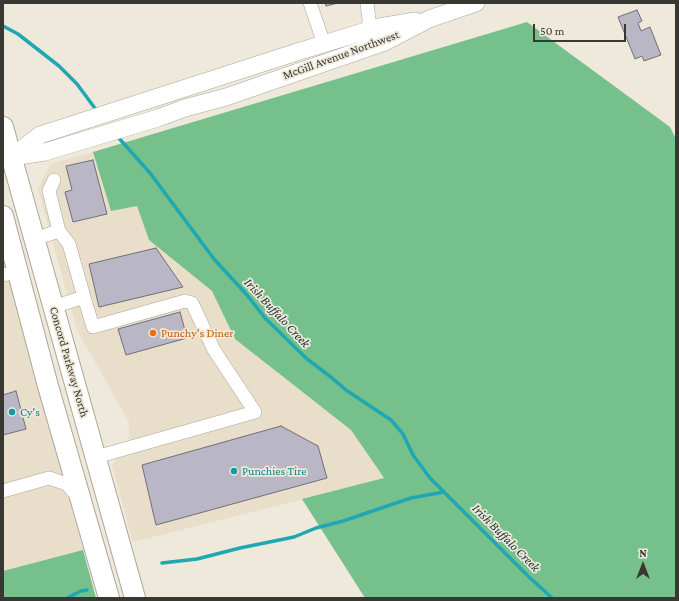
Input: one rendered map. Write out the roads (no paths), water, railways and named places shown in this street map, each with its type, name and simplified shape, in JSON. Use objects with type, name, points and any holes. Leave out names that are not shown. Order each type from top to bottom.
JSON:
[{"type":"highway","name":"Concord Parkway North","points":[[3,127],[7,159],[34,239],[54,307],[135,598]]},
{"type":"highway","name":"Concord Parkway North","points":[[3,216],[13,274],[48,386],[109,598]]},
{"type":"highway","points":[[13,274],[40,311],[71,413],[79,434],[96,457]]},
{"type":"highway","points":[[70,462],[82,467],[86,472],[109,538],[125,563]]},
{"type":"main road","points":[[429,19],[469,4]]},
{"type":"main road","name":"McGill Avenue Northwest","points":[[7,159],[40,135],[370,29],[429,19]]},
{"type":"main road","name":"McGill Avenue Northwest","points":[[7,159],[45,152],[158,118],[185,108],[226,97],[385,42],[429,19]]},
{"type":"main road","points":[[185,108],[288,65],[297,52]]},
{"type":"street","points":[[310,3],[324,44]]},
{"type":"street","points":[[367,3],[370,29]]},
{"type":"street","points":[[54,180],[49,191],[59,231],[69,244],[93,327],[185,301],[192,303],[214,350],[255,412],[96,457]]},
{"type":"street","points":[[34,239],[59,231]]},
{"type":"street","points":[[54,307],[84,298]]},
{"type":"street","points":[[3,491],[49,478],[67,484],[82,501]]},
{"type":"waterway","name":"Irish Buffalo Creek","points":[[3,26],[18,34],[59,66],[77,84],[97,111]]},
{"type":"waterway","name":"Irish Buffalo Creek","points":[[117,136],[150,173],[214,259],[247,295],[265,318],[306,358],[346,390],[391,420],[403,434],[413,455],[430,478],[552,598]]},
{"type":"waterway","points":[[162,563],[197,559],[240,548],[294,537],[316,528],[343,521],[411,498],[444,492]]},
{"type":"waterway","points":[[67,598],[81,591],[87,590]]},
{"type":"place","name":"Punchy's Diner","points":[[153,333]]},
{"type":"place","name":"Cy's","points":[[12,412]]},
{"type":"place","name":"Punchies Tire","points":[[234,471]]}]
